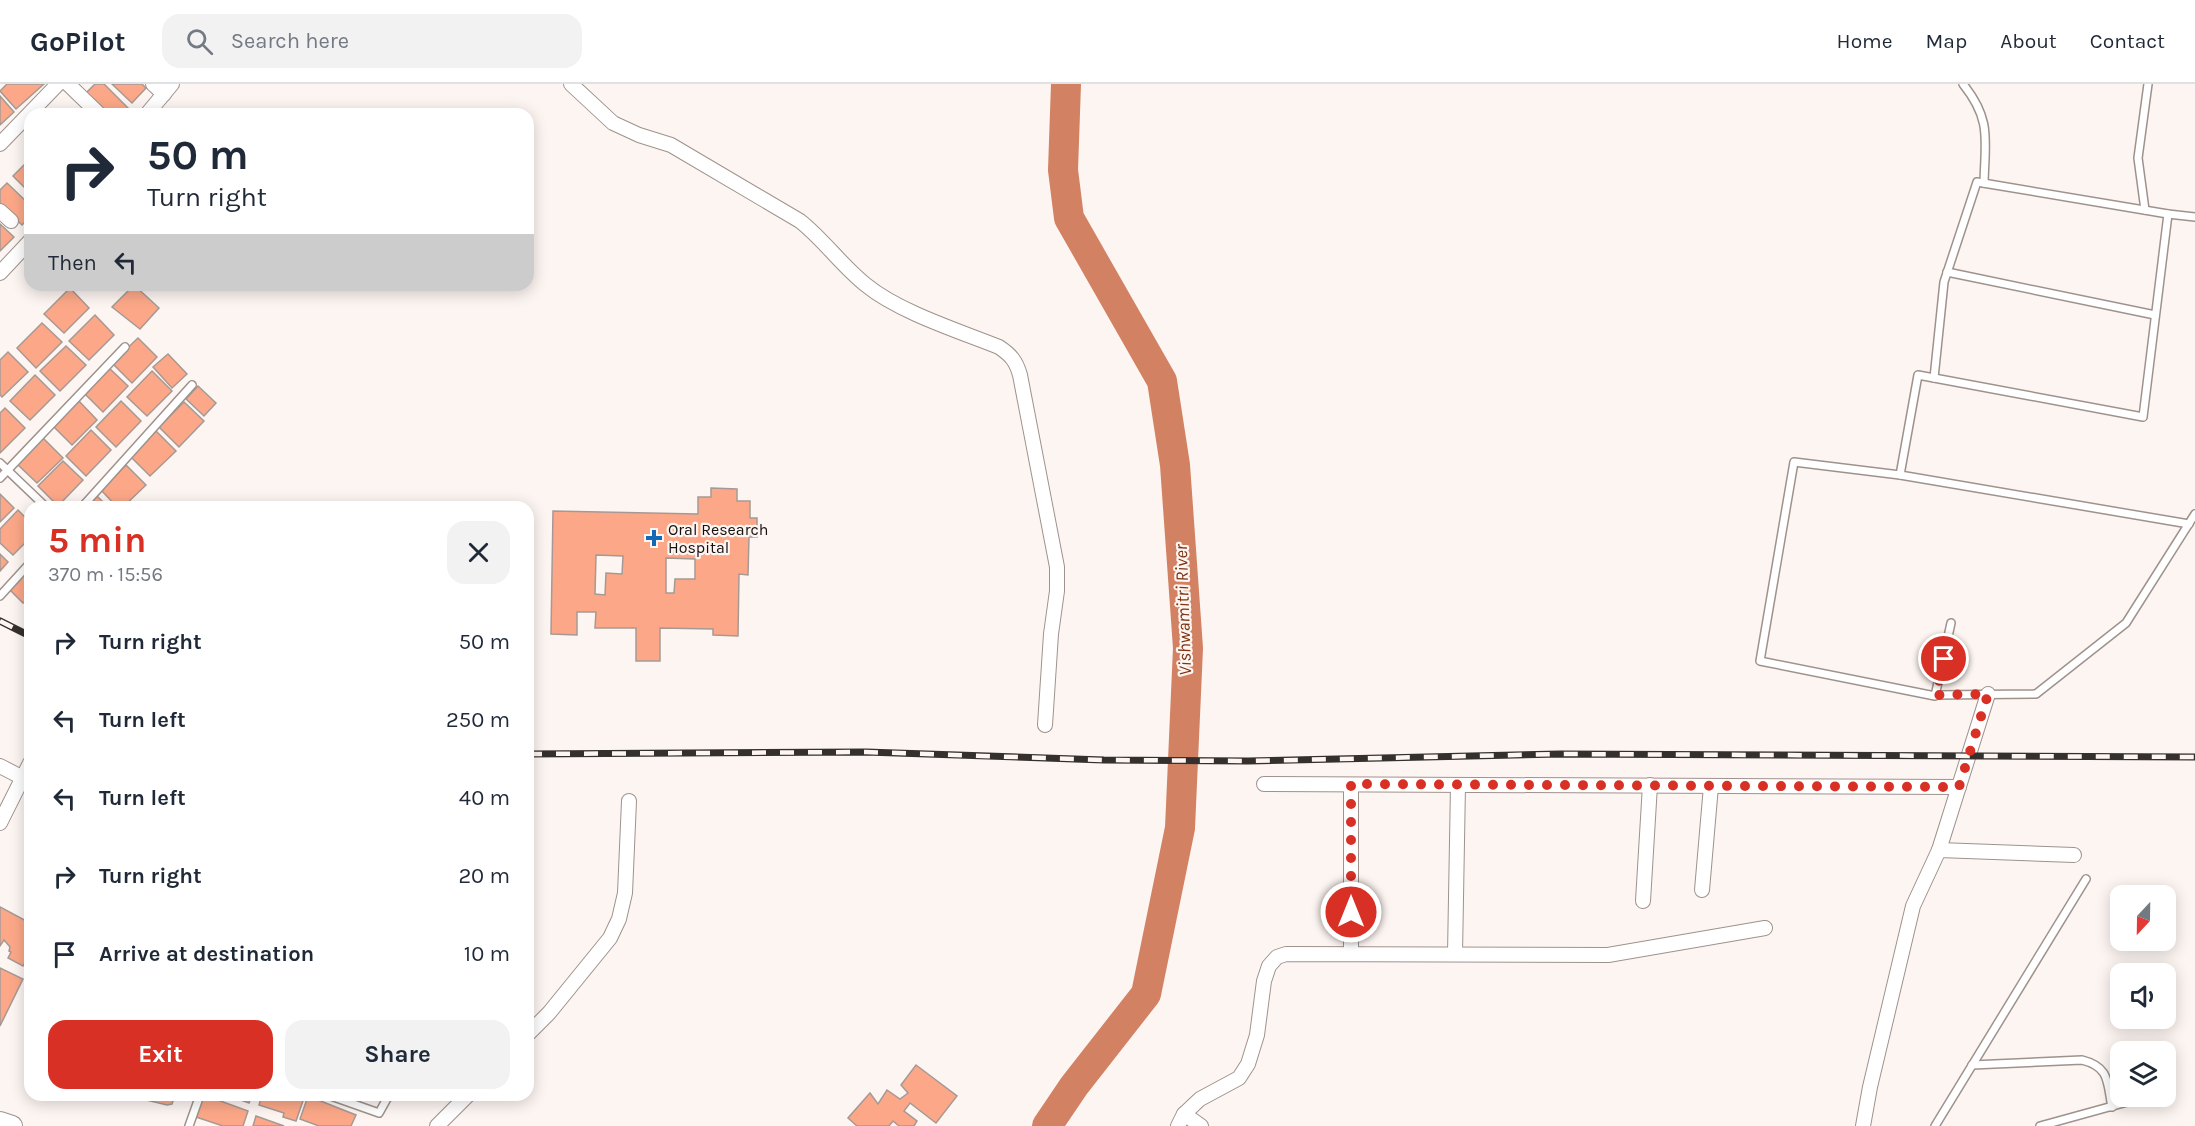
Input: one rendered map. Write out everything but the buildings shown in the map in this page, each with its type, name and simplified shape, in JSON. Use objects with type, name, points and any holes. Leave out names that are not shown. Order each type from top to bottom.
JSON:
[{"type":"main road","points":[[0,1122],[12,1126]]},
{"type":"street","points":[[35,108],[58,84]]},
{"type":"street","points":[[68,84],[93,108]]},
{"type":"street","points":[[152,108],[168,89],[153,84]]},
{"type":"street","points":[[571,84],[614,123],[639,135],[671,145],[800,221],[875,292],[901,307],[999,347],[1017,364],[1056,567],[1057,591],[1051,633],[1045,725]]},
{"type":"street","points":[[0,144],[24,119]]},
{"type":"street","points":[[0,211],[11,221]]},
{"type":"street","points":[[0,273],[24,248]]},
{"type":"street","points":[[1863,1126],[1870,1087],[1913,906],[1939,850],[1988,694]]},
{"type":"street","points":[[0,766],[23,778],[0,823]]},
{"type":"street","points":[[1264,784],[1959,787]]},
{"type":"street","points":[[1351,784],[1351,954]]},
{"type":"street","points":[[1455,954],[1458,785]]},
{"type":"street","points":[[1644,901],[1650,786]]},
{"type":"street","points":[[1702,890],[1711,786]]},
{"type":"street","points":[[534,1028],[610,938],[619,919],[625,893],[629,801]]},
{"type":"street","points":[[1939,850],[2074,855]]},
{"type":"street","points":[[1201,1126],[1181,1120],[1200,1099],[1239,1078],[1248,1064],[1257,1035],[1264,981],[1269,966],[1277,957],[1286,954],[1608,955],[1765,928]]},
{"type":"street","points":[[437,1126],[462,1101]]},
{"type":"lane","points":[[1963,84],[1979,106],[1983,118],[1984,183]]},
{"type":"lane","points":[[2145,210],[2138,158],[2148,84]]},
{"type":"lane","points":[[1934,378],[1944,282],[1977,182],[2195,217]]},
{"type":"lane","points":[[1900,475],[1918,375],[2142,417],[2168,214]]},
{"type":"lane","points":[[1947,272],[2156,315]]},
{"type":"lane","points":[[0,478],[125,347]]},
{"type":"lane","points":[[87,501],[192,385]]},
{"type":"lane","points":[[2188,524],[1900,475],[1794,462],[1760,661],[1936,695],[2036,694],[2126,623],[2195,514]]},
{"type":"lane","points":[[0,463],[40,501]]},
{"type":"lane","points":[[0,596],[24,570]]},
{"type":"lane","points":[[1936,695],[1951,623]]},
{"type":"lane","points":[[1935,1126],[2086,879]]},
{"type":"lane","points":[[1972,1065],[2082,1060],[2094,1063],[2104,1071],[2110,1098]]},
{"type":"lane","points":[[189,1126],[198,1101]]},
{"type":"lane","points":[[345,1101],[379,1113],[386,1101]]},
{"type":"lane","points":[[2040,1126],[2112,1107]]},
{"type":"waterway","name":"Vishwamitri River","points":[[1047,1126],[1074,1086],[1146,994],[1180,828],[1188,648],[1175,465],[1162,381],[1069,218],[1063,170],[1066,84]]},
{"type":"railway","points":[[0,621],[24,633]]},
{"type":"railway","points":[[534,754],[866,752],[1104,760],[1248,761],[1560,754],[2195,757]]},
{"type":"place","name":"Oral Research Hospital","points":[[654,538]]},
{"type":"route","points":[[1351,912],[1351,784],[1959,787],[1988,694],[1936,695],[1944,659]]}]
